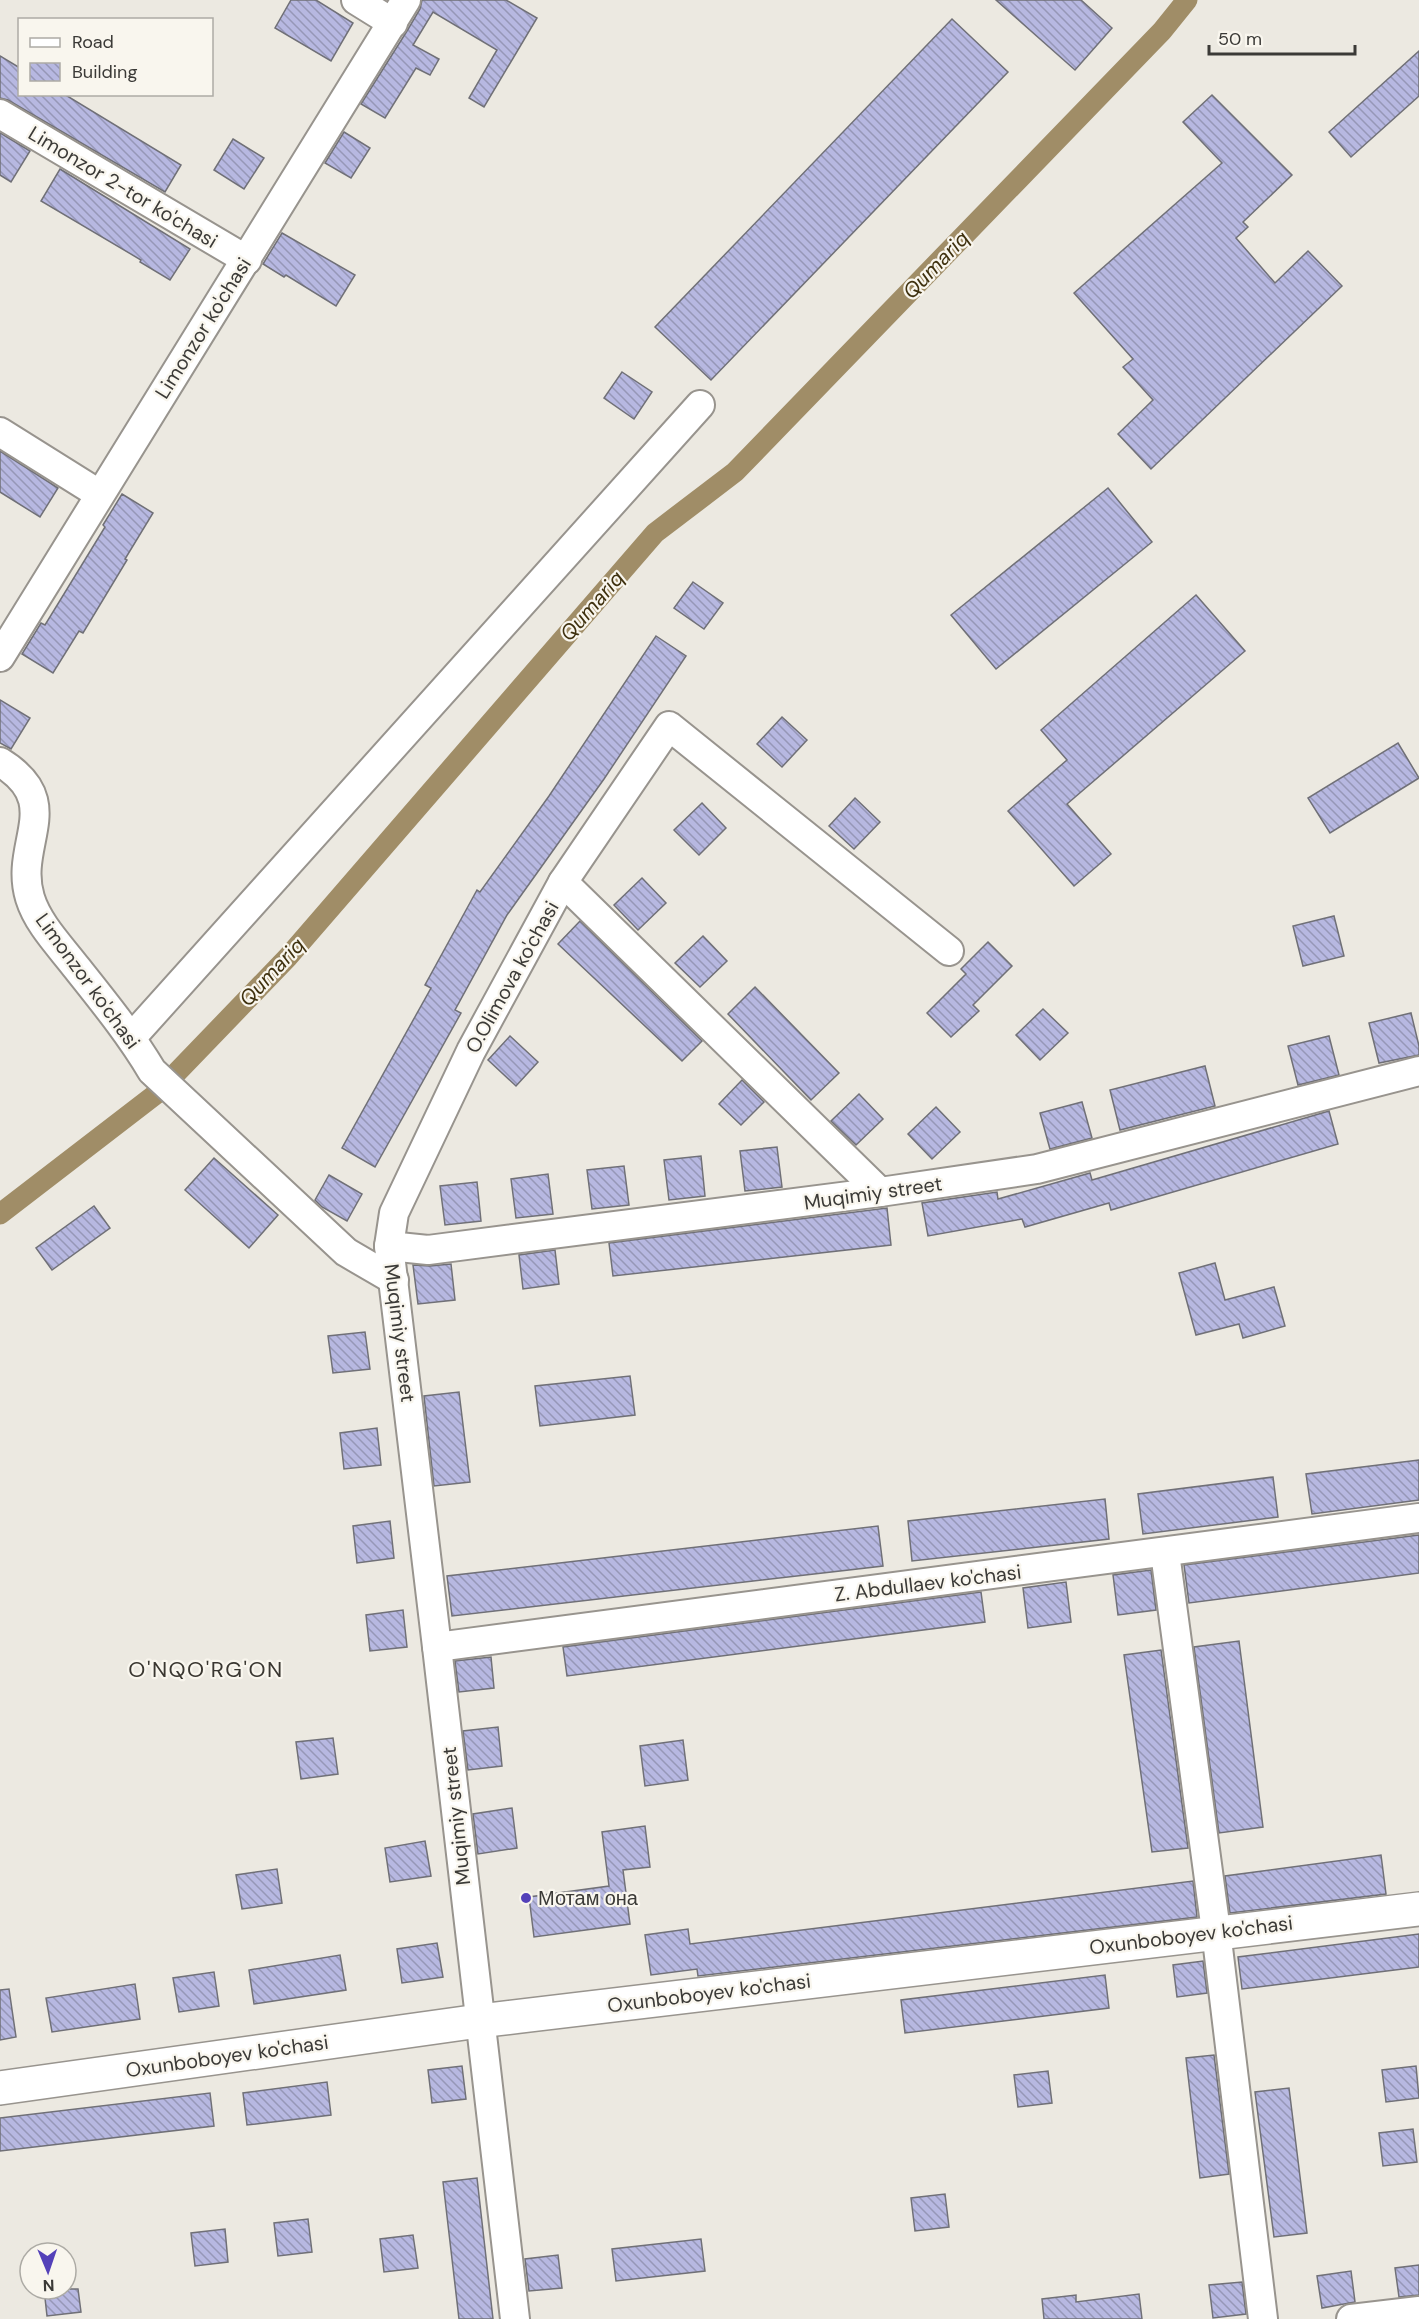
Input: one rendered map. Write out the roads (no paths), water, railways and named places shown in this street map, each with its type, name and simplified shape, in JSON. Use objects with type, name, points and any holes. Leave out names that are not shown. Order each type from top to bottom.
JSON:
[{"type":"main road","name":"Oxunboboyev ko'chasi","points":[[0,2088],[479,2021],[1216,1931],[1419,1909]]},
{"type":"street","points":[[356,0],[399,11]]},
{"type":"street","name":"Limonzor ko'chasi","points":[[0,657],[399,11]]},
{"type":"street","name":"Limonzor 2-tor ko'chasi","points":[[0,114],[247,260]]},
{"type":"street","points":[[132,1038],[699,405]]},
{"type":"street","points":[[0,432],[99,494]]},
{"type":"street","name":"O.Olimova ko'chasi","points":[[389,1246],[394,1213],[471,1051],[563,882],[669,726],[949,951]]},
{"type":"street","name":"Limonzor ko'chasi","points":[[0,762],[11,768],[30,787],[36,810],[27,873],[30,899],[46,928],[132,1038],[152,1071],[181,1101],[346,1252],[394,1280]]},
{"type":"street","points":[[563,882],[880,1192]]},
{"type":"street","name":"Muqimiy street","points":[[515,2319],[479,2021],[438,1647],[389,1246],[428,1250],[880,1192],[1036,1169],[1419,1071]]},
{"type":"street","name":"Z. Abdullaev ko'chasi","points":[[438,1647],[1419,1518]]},
{"type":"street","points":[[1165,1552],[1216,1931],[1263,2319]]},
{"type":"street","points":[[1351,2319],[1419,2311]]},
{"type":"waterway","name":"Qumariq","points":[[0,1214],[156,1094],[288,957],[655,533],[735,472],[1162,31],[1187,0]]},
{"type":"place","name":"Мотам она","points":[[526,1898]]},
{"type":"district","name":"O'NQO'RG'ON","points":[[206,1669]]}]
